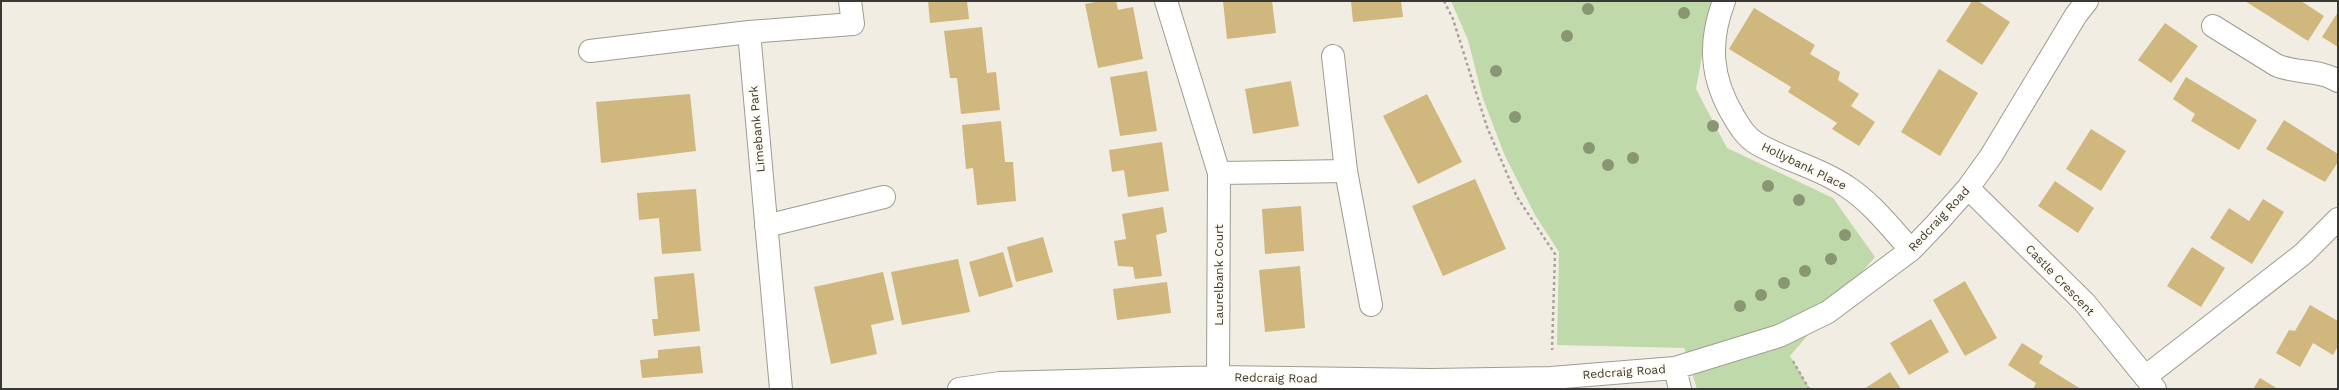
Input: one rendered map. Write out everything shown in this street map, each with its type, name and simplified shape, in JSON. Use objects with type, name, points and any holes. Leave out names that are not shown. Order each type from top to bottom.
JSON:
[{"type":"street","points":[[590,51],[749,32],[853,24],[850,1]]},
{"type":"street","name":"Laurelbank Court","points":[[1166,1],[1219,172],[1218,377]]},
{"type":"street","name":"Hollybank Place","points":[[1724,1],[1717,19],[1714,48],[1715,75],[1728,106],[1741,129],[1755,142],[1812,168],[1845,185],[1860,195],[1911,250]]},
{"type":"street","name":"Redcraig Road","points":[[959,389],[1218,377],[1431,384],[1551,378],[1678,379],[1779,336],[1828,312],[1911,250],[1968,188],[1991,156],[2076,15],[2087,1]]},
{"type":"street","points":[[2213,26],[2286,70],[2321,73],[2335,79]]},
{"type":"street","name":"Limebank Park","points":[[749,32],[781,389]]},
{"type":"street","points":[[1332,56],[1346,171],[1371,305]]},
{"type":"street","points":[[1219,172],[1346,171]]},
{"type":"street","name":"Castle Crescent","points":[[1968,188],[2085,303],[2150,383],[2303,254],[2338,219]]},
{"type":"street","points":[[766,226],[884,197]]},
{"type":"path","points":[[1444,1],[1453,19],[1487,127],[1517,197],[1555,254],[1551,378]]},
{"type":"path","points":[[1779,336],[1809,389]]},
{"type":"green space","points":[[1451,1],[1712,1],[1696,89],[1727,148],[1833,198],[1875,257],[1790,356],[1810,389],[1697,389],[1684,348],[1557,345],[1559,252],[1535,215],[1505,156],[1483,99],[1468,40]]},
{"type":"building","points":[[928,1],[967,1],[969,19],[930,23]]},
{"type":"building","points":[[1101,1],[1116,1],[1118,10],[1133,7],[1143,59],[1098,68],[1085,4]]},
{"type":"building","points":[[1223,1],[1272,1],[1276,33],[1227,39]]},
{"type":"building","points":[[1351,1],[1401,1],[1403,17],[1353,22]]},
{"type":"building","points":[[1972,1],[1978,1],[2010,22],[1982,65],[1946,41]]},
{"type":"building","points":[[2245,1],[2301,1],[2324,16],[2308,41]]},
{"type":"building","points":[[1754,8],[1815,45],[1810,54],[1840,72],[1838,80],[1859,94],[1851,106],[1875,122],[1859,146],[1832,129],[1837,123],[1788,92],[1791,87],[1729,49]]},
{"type":"building","points":[[2338,12],[2338,47],[2322,37]]},
{"type":"building","points":[[2165,23],[2198,46],[2171,83],[2138,60]]},
{"type":"building","points":[[982,27],[987,73],[996,72],[1000,110],[961,114],[957,78],[950,78],[944,31]]},
{"type":"building","points":[[1939,69],[1978,93],[1940,156],[1901,132]]},
{"type":"building","points":[[1147,71],[1157,131],[1120,136],[1110,77]]},
{"type":"building","points":[[2186,77],[2257,120],[2239,150],[2191,121],[2195,114],[2173,99]]},
{"type":"building","points":[[1291,81],[1299,126],[1253,134],[1245,89]]},
{"type":"building","points":[[690,94],[696,151],[601,163],[596,102]]},
{"type":"building","points":[[1427,94],[1462,162],[1418,184],[1383,116]]},
{"type":"building","points":[[2284,120],[2338,154],[2338,162],[2325,182],[2266,149]]},
{"type":"building","points":[[1001,121],[1005,162],[1013,162],[1016,201],[977,205],[973,168],[966,169],[962,125]]},
{"type":"building","points":[[2091,129],[2126,151],[2101,191],[2066,169]]},
{"type":"building","points":[[1162,142],[1169,191],[1128,197],[1124,170],[1112,172],[1109,150]]},
{"type":"building","points":[[1475,179],[1506,249],[1443,276],[1412,206]]},
{"type":"building","points":[[2055,181],[2094,208],[2078,233],[2038,206]]},
{"type":"building","points":[[696,189],[701,251],[662,254],[659,218],[639,220],[637,193]]},
{"type":"building","points":[[2263,199],[2284,212],[2252,264],[2210,238],[2229,208],[2249,221]]},
{"type":"building","points":[[1301,206],[1304,251],[1265,254],[1262,209]]},
{"type":"building","points":[[1163,207],[1167,232],[1156,235],[1162,276],[1135,279],[1133,267],[1118,266],[1114,241],[1126,239],[1122,214]]},
{"type":"building","points":[[1043,237],[1053,272],[1016,282],[1007,247]]},
{"type":"building","points":[[2192,247],[2225,268],[2201,307],[2167,286]]},
{"type":"building","points":[[1003,252],[1013,287],[979,297],[969,262]]},
{"type":"building","points":[[958,259],[970,312],[902,325],[891,272]]},
{"type":"building","points":[[1300,266],[1305,328],[1265,332],[1259,270]]},
{"type":"building","points":[[883,272],[894,320],[871,325],[877,354],[831,364],[814,287]]},
{"type":"building","points":[[694,273],[700,331],[654,336],[652,319],[658,319],[654,277]]},
{"type":"building","points":[[1965,281],[1997,338],[1965,356],[1933,300]]},
{"type":"building","points":[[1167,282],[1171,313],[1117,320],[1113,289]]},
{"type":"building","points":[[2310,305],[2338,321],[2338,346],[2333,355],[2313,343],[2300,367],[2276,353],[2289,330],[2295,331]]},
{"type":"building","points":[[1931,319],[1949,352],[1909,375],[1890,343]]},
{"type":"building","points":[[2022,343],[2043,356],[2039,363],[2081,389],[2033,389],[2036,383],[2008,365]]},
{"type":"building","points":[[700,346],[703,373],[642,378],[640,360],[658,358],[658,350]]},
{"type":"building","points":[[1890,372],[1901,389],[1864,389]]},
{"type":"building","points":[[2260,378],[2278,389],[2253,389]]}]
